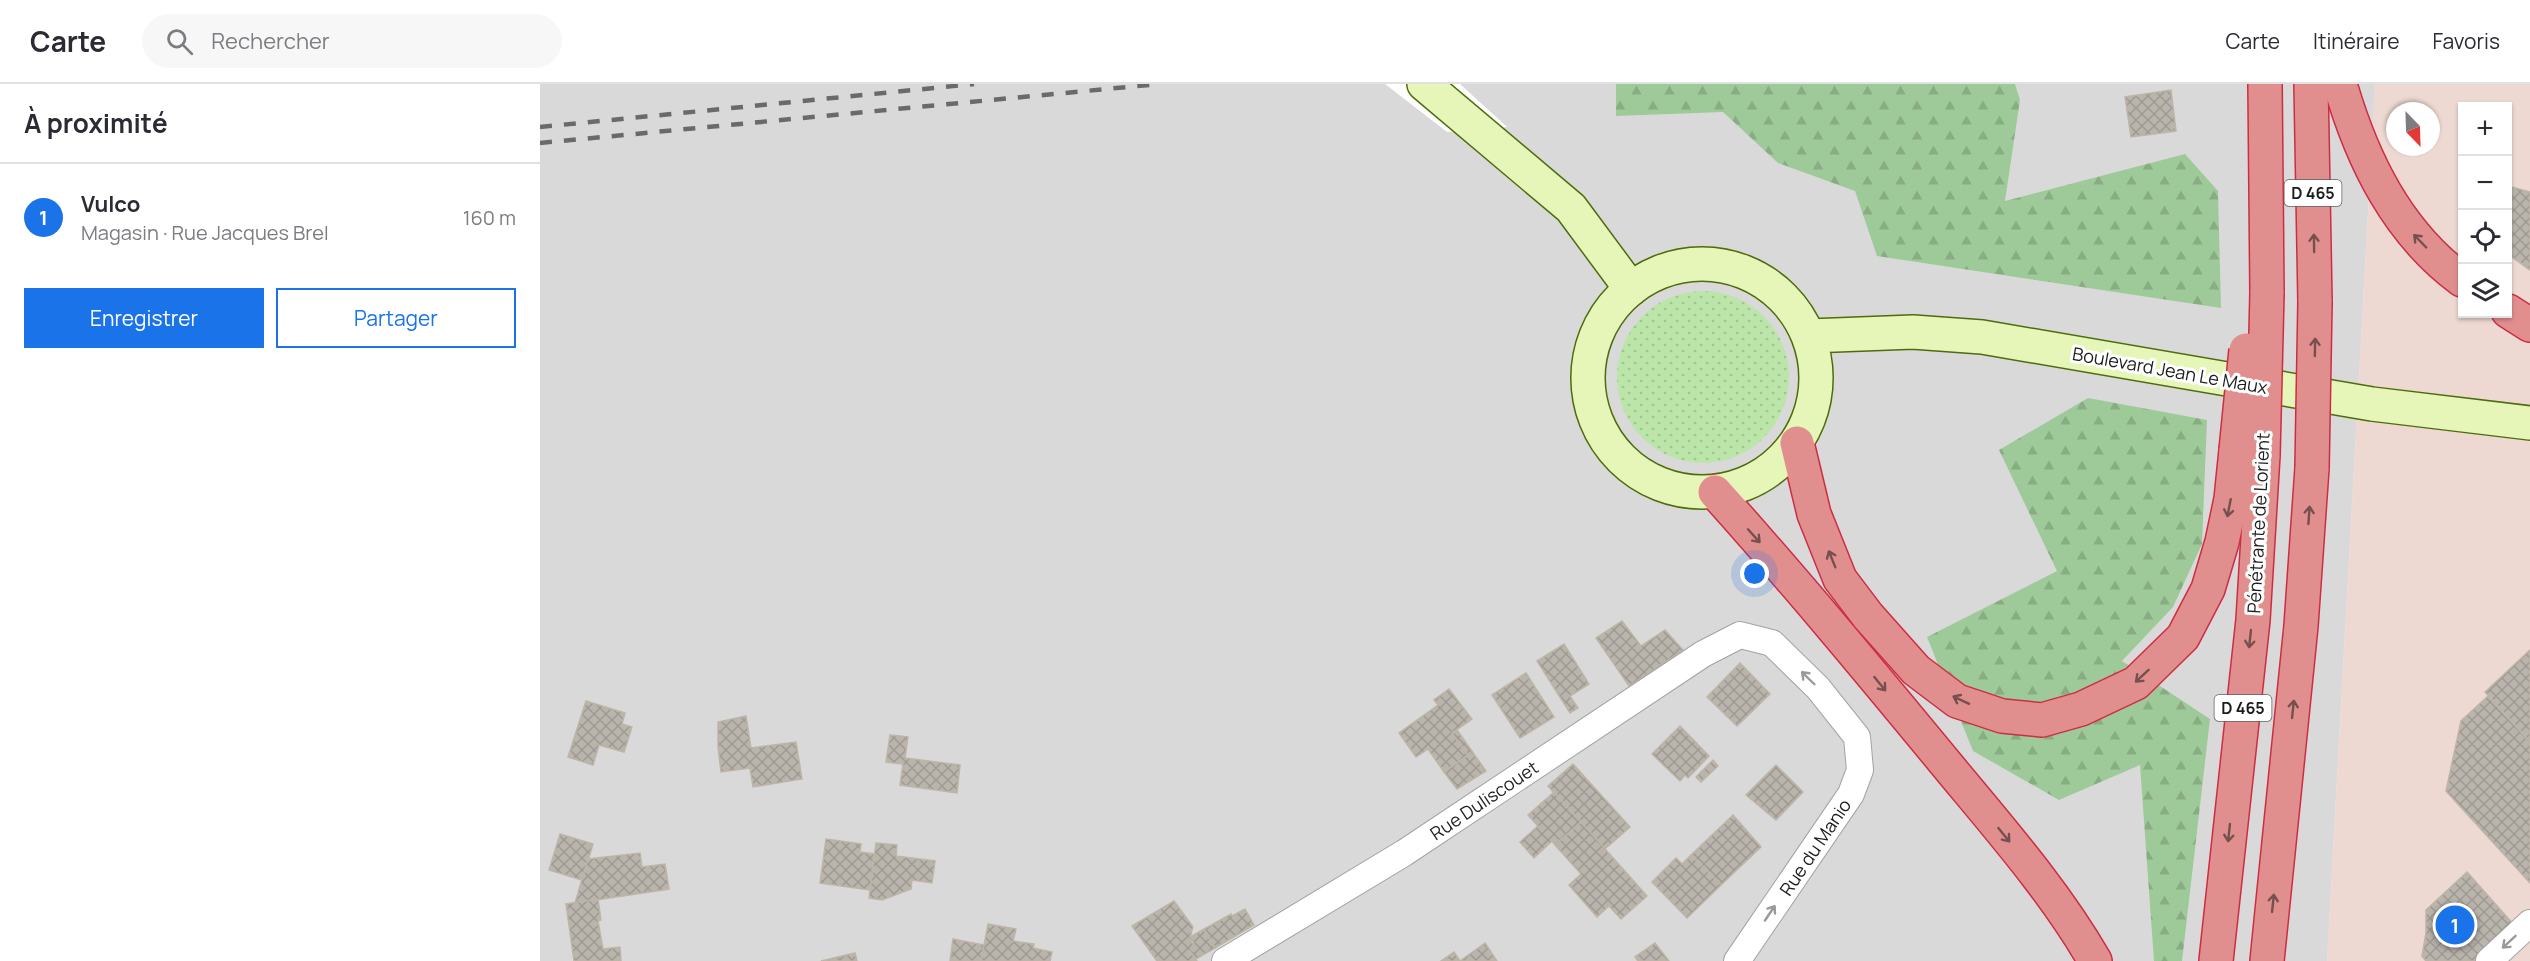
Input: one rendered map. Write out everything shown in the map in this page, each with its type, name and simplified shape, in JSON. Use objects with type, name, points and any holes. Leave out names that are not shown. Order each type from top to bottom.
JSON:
[{"type":"highway","name":"Pénétrante de Lorient","points":[[2216,961],[2253,620],[2250,452],[2259,291],[2265,84]]},
{"type":"highway","name":"D 465","points":[[2267,961],[2301,626],[2312,468],[2316,302],[2311,84]]},
{"type":"highway","points":[[2340,84],[2352,126],[2383,192],[2414,236],[2458,276]]},
{"type":"highway","points":[[2512,314],[2530,325]]},
{"type":"highway","points":[[1797,443],[1818,525],[1840,579],[1868,616],[1916,670],[1957,700],[2002,716],[2042,720],[2081,709],[2136,683],[2183,637],[2208,589],[2222,542],[2231,499],[2250,452]]},
{"type":"highway","points":[[1715,492],[1814,603],[2018,852],[2076,928],[2095,961]]},
{"type":"main road","points":[[1424,84],[1571,208],[1631,289]]},
{"type":"main road","points":[[1697,264],[1732,268],[1765,282],[1791,306],[1809,336],[1817,372],[1813,409],[1797,443],[1781,462],[1761,476],[1739,486],[1715,492],[1690,492],[1666,487],[1644,477],[1624,462],[1608,443],[1596,422],[1589,398],[1588,374],[1592,350],[1600,326],[1614,306],[1631,289],[1662,271],[1697,264]]},
{"type":"main road","name":"Boulevard Jean Le Maux","points":[[1809,336],[1913,332],[1982,337],[2372,404],[2530,423]]},
{"type":"street","name":"Rue Duliscouet","points":[[1226,961],[1404,853],[1703,654],[1740,635]]},
{"type":"street","name":"Rue du Manio","points":[[1737,961],[1851,794],[1860,770],[1857,737],[1818,688],[1772,644],[1740,635]]},
{"type":"street","points":[[2489,961],[2530,923]]},
{"type":"shaded area","points":[[540,84],[2375,84],[2327,961],[540,961]]},
{"type":"shaded area","points":[[2375,84],[2530,84],[2530,961],[2327,961]]},
{"type":"green space","points":[[1616,84],[2015,84],[2020,100],[2005,201],[2185,154],[2218,191],[2221,308],[1877,256],[1855,191],[1778,163],[1723,112],[1616,116]]},
{"type":"green space","points":[[1703,291],[1736,298],[1764,316],[1782,344],[1789,377],[1782,410],[1764,438],[1736,456],[1703,463],[1670,456],[1642,438],[1624,410],[1617,377],[1624,344],[1642,316],[1670,298]]},
{"type":"green space","points":[[2088,398],[2207,420],[2202,544],[2173,607],[2122,661],[2210,719],[2182,961],[2154,961],[2140,765],[2059,800],[1973,751],[1927,637],[2057,571],[1999,450]]},
{"type":"pier","points":[[1385,84],[1460,84],[1507,127],[1447,132]]},
{"type":"building","points":[[2171,90],[2176,131],[2131,137],[2125,97]]},
{"type":"building","points":[[2512,187],[2530,192],[2530,270],[2512,257]]},
{"type":"building","points":[[1622,621],[1641,646],[1665,630],[1683,650],[1629,686],[1596,638]]},
{"type":"building","points":[[1564,644],[1589,684],[1570,696],[1578,708],[1570,713],[1537,661]]},
{"type":"building","points":[[2530,650],[2530,742],[2485,692]]},
{"type":"building","points":[[1740,663],[1770,694],[1737,726],[1707,697]]},
{"type":"building","points":[[1526,673],[1554,717],[1520,738],[1492,695]]},
{"type":"building","points":[[1449,689],[1472,719],[1452,733],[1468,755],[1444,772],[1428,749],[1416,757],[1399,733],[1438,705],[1434,700]]},
{"type":"building","points":[[2488,696],[2530,742],[2530,883],[2446,791],[2461,721]]},
{"type":"building","points":[[586,701],[625,713],[622,724],[632,727],[624,752],[599,745],[593,765],[568,757]]},
{"type":"building","points":[[746,716],[751,748],[796,742],[802,779],[753,787],[750,768],[721,772],[718,722]]},
{"type":"building","points":[[1680,726],[1709,756],[1688,778],[1685,775],[1680,781],[1652,754]]},
{"type":"building","points":[[1457,730],[1486,771],[1457,789],[1444,772],[1468,755],[1452,733]]},
{"type":"building","points":[[890,735],[908,737],[905,758],[960,765],[957,793],[900,785],[903,764],[886,762]]},
{"type":"building","points":[[1713,760],[1718,766],[1701,782],[1696,777]]},
{"type":"building","points":[[1573,764],[1630,827],[1605,849],[1548,786]]},
{"type":"building","points":[[1776,765],[1803,792],[1776,820],[1746,795]]},
{"type":"building","points":[[1554,792],[1581,822],[1555,845],[1552,841],[1534,858],[1520,842],[1538,826],[1528,815]]},
{"type":"building","points":[[1733,815],[1761,847],[1721,885],[1691,855]]},
{"type":"building","points":[[1581,822],[1647,896],[1621,919],[1609,906],[1597,917],[1569,885],[1581,874],[1555,845]]},
{"type":"building","points":[[560,834],[593,844],[582,880],[549,870]]},
{"type":"building","points":[[826,839],[861,844],[860,852],[874,854],[870,890],[820,883]]},
{"type":"building","points":[[876,843],[897,845],[896,856],[935,861],[932,883],[912,880],[911,889],[882,900],[869,898]]},
{"type":"building","points":[[640,853],[642,867],[665,864],[669,889],[575,903],[588,859]]},
{"type":"building","points":[[1691,855],[1721,885],[1687,918],[1652,882],[1676,858],[1682,864]]},
{"type":"building","points":[[2467,872],[2514,925],[2474,961],[2426,961],[2422,956],[2426,933],[2426,910]]},
{"type":"building","points":[[598,899],[601,920],[598,921],[603,949],[620,947],[621,961],[574,961],[566,904]]},
{"type":"building","points":[[1174,901],[1193,927],[1190,937],[1194,946],[1190,951],[1197,961],[1157,961],[1132,926]]},
{"type":"building","points":[[1245,909],[1254,925],[1215,948],[1204,929]]},
{"type":"building","points":[[988,924],[1016,929],[1013,941],[1034,944],[1033,948],[1052,952],[1050,961],[981,961]]},
{"type":"building","points":[[1204,929],[1215,948],[1196,959],[1190,951],[1194,943],[1190,937]]},
{"type":"building","points":[[953,939],[984,945],[981,961],[950,961]]},
{"type":"building","points":[[1485,943],[1497,961],[1460,961]]},
{"type":"building","points":[[1655,943],[1669,961],[1638,961],[1635,957]]},
{"type":"building","points":[[1454,952],[1460,961],[1441,961]]},
{"type":"building","points":[[855,953],[857,961],[821,961]]},
{"type":"railway","points":[[540,127],[974,84]]},
{"type":"railway","points":[[540,143],[1159,84]]},
{"type":"place","name":"Vulco","points":[[2455,925]]}]
